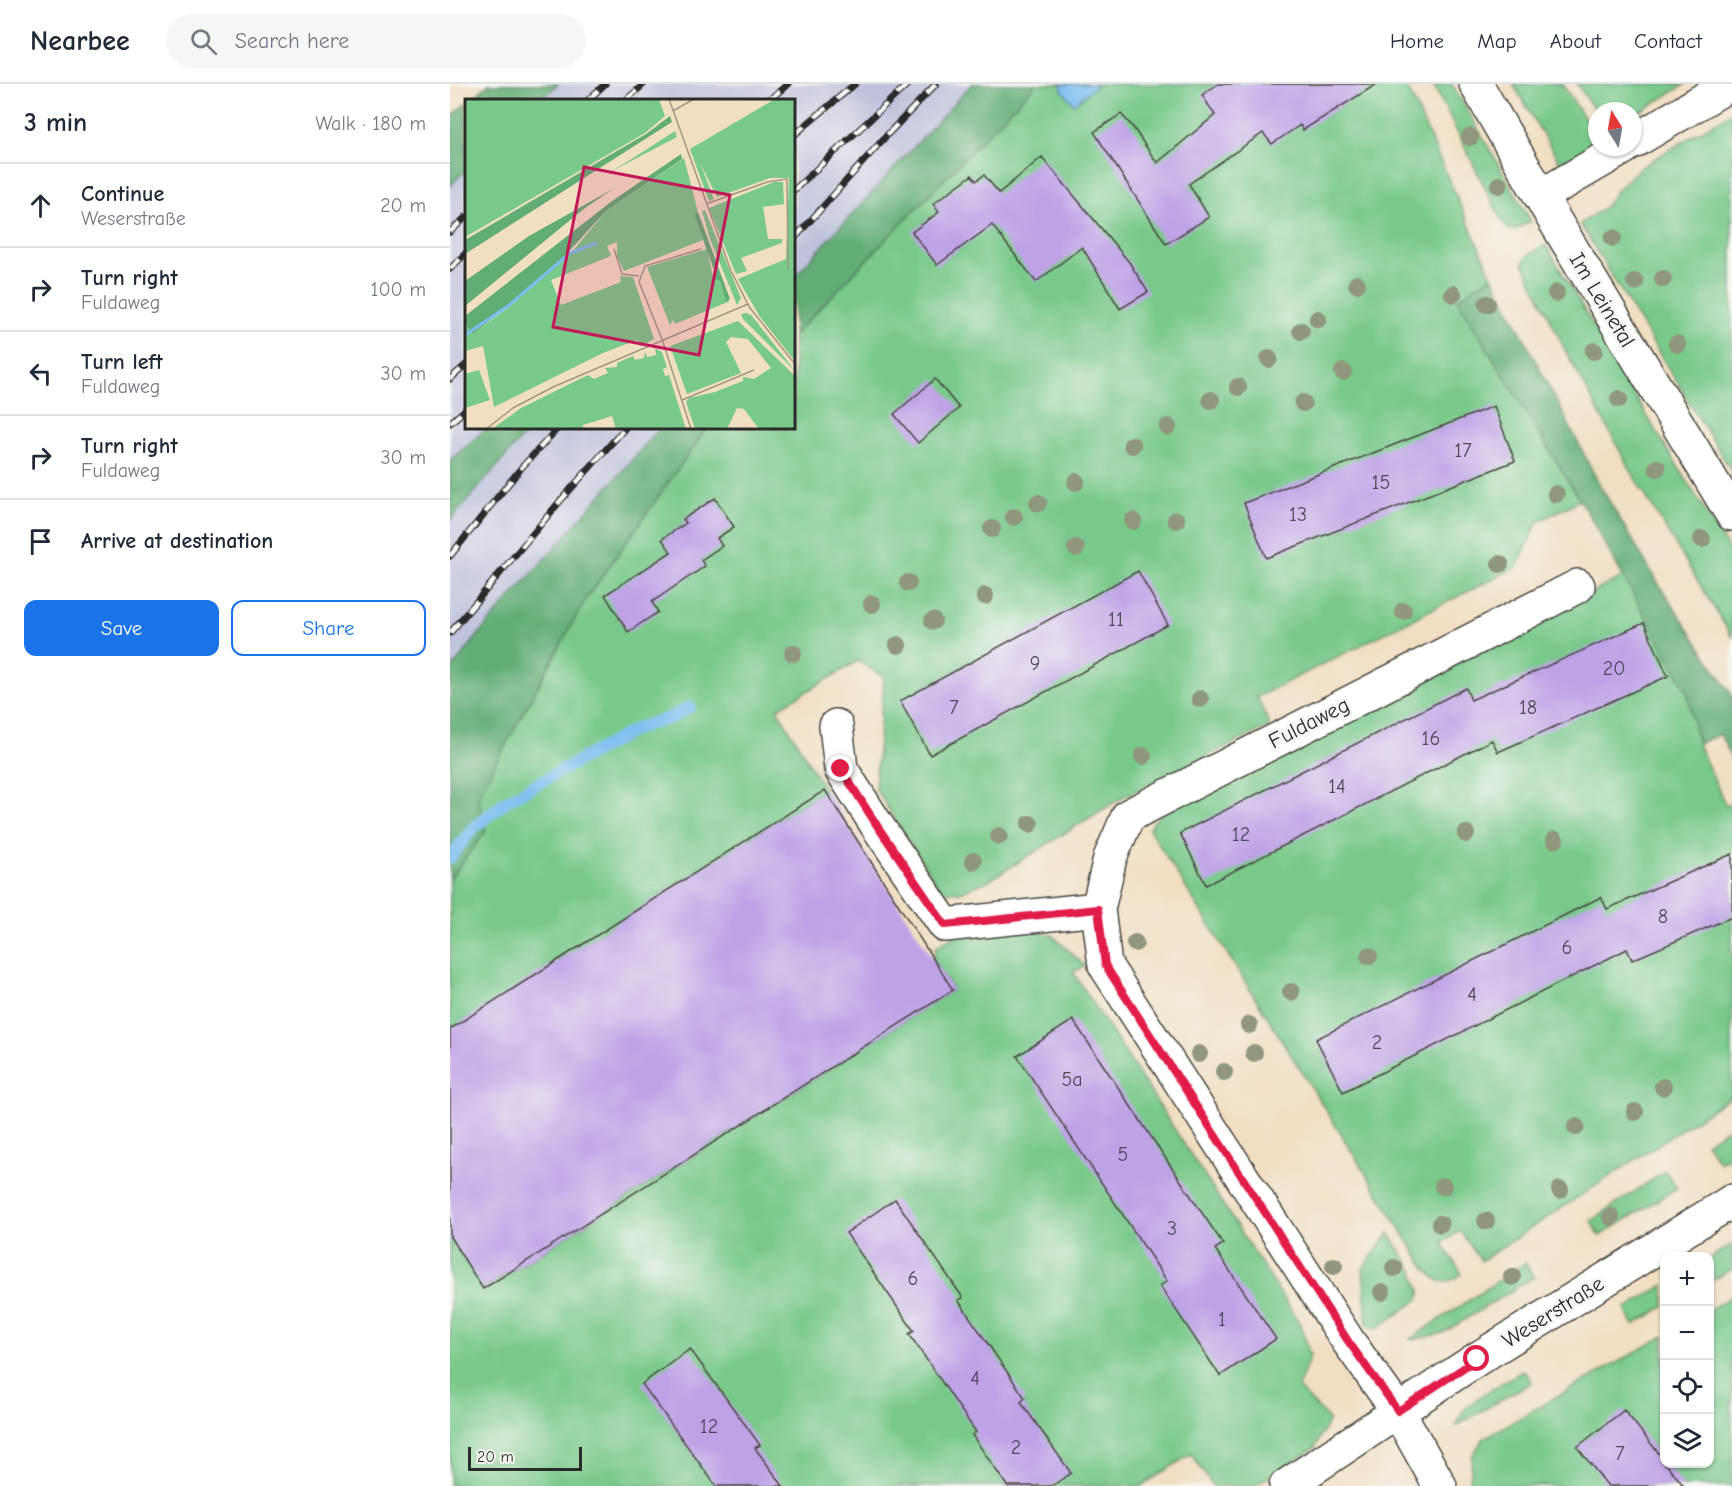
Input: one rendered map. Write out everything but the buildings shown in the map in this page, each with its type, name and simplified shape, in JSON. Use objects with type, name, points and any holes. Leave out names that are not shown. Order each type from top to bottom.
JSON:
[{"type":"street","name":"Im Leinetal","points":[[1476,84],[1732,514]]},
{"type":"street","points":[[1642,137],[1730,84]]},
{"type":"street","points":[[1541,196],[1610,156]]},
{"type":"street","name":"Fuldaweg","points":[[1440,1486],[1398,1411],[1348,1341],[1105,965],[1098,909],[1110,858],[1128,816],[1578,586]]},
{"type":"street","points":[[836,726],[841,769],[945,925],[1098,909]]},
{"type":"street","name":"Weserstraße","points":[[1287,1486],[1477,1359],[1732,1201]]},
{"type":"shaded area","points":[[558,84],[972,84],[795,276],[795,99],[542,99]]},
{"type":"shaded area","points":[[465,171],[465,429],[659,429],[483,629],[450,671],[450,186]]},
{"type":"green space","points":[[489,84],[558,84],[542,99],[471,99]]},
{"type":"green space","points":[[972,84],[1036,84],[795,334],[795,276]]},
{"type":"green space","points":[[1036,84],[1406,84],[1492,276],[1457,299],[1580,500],[1538,522],[1517,567],[1257,697],[1270,726],[1123,797],[988,881],[960,892],[941,891],[875,788],[884,677],[858,661],[777,709],[825,790],[450,1030],[450,879],[485,831],[478,795],[586,599],[706,429],[795,429],[795,334]]},
{"type":"green space","points":[[1433,84],[1452,84],[1531,221],[1515,230],[1508,229]]},
{"type":"green space","points":[[1513,84],[1562,84],[1588,123],[1588,152],[1562,167]]},
{"type":"green space","points":[[1577,84],[1686,84],[1642,111],[1642,102],[1589,102]]},
{"type":"green space","points":[[465,104],[465,171],[450,186],[450,118]]},
{"type":"green space","points":[[1732,112],[1732,472],[1580,224],[1606,206],[1615,192],[1641,167]]},
{"type":"green space","points":[[1546,245],[1732,555],[1732,637],[1636,480],[1565,350],[1523,263],[1527,255]]},
{"type":"green space","points":[[1492,276],[1602,489],[1658,583],[1732,695],[1732,760],[1720,734],[1698,744],[1687,691],[1583,505],[1457,299]]},
{"type":"green space","points":[[486,429],[529,429],[450,521],[450,460]]},
{"type":"green space","points":[[659,429],[706,429],[586,599],[478,795],[486,831],[450,879],[450,671],[483,629]]},
{"type":"green space","points":[[1624,576],[1687,691],[1698,744],[1726,806],[1732,804],[1732,1096],[1481,1261],[1460,1231],[1442,1243],[1462,1274],[1442,1282],[1425,1268],[1149,829],[1158,816]]},
{"type":"green space","points":[[1019,927],[1052,935],[1085,966],[1073,972],[1302,1327],[1310,1356],[1298,1388],[1329,1420],[1315,1448],[1254,1486],[1213,1486],[1191,1454],[1141,1486],[450,1486],[450,1237],[484,1289],[953,990],[934,960],[936,946],[965,931]]},
{"type":"green space","points":[[1732,1126],[1732,1154],[1719,1162],[1706,1143]]},
{"type":"green space","points":[[1665,1171],[1677,1188],[1600,1236],[1591,1221]]},
{"type":"green space","points":[[1389,1233],[1414,1272],[1421,1295],[1418,1300],[1376,1329],[1367,1325],[1363,1268]]},
{"type":"green space","points":[[1732,1244],[1732,1269],[1714,1280],[1714,1255]]},
{"type":"green space","points":[[1525,1263],[1534,1277],[1443,1333],[1410,1339]]},
{"type":"green space","points":[[1660,1287],[1660,1309],[1634,1325],[1625,1309]]},
{"type":"green space","points":[[1732,1296],[1732,1486],[1471,1486],[1472,1456],[1484,1438],[1660,1338],[1660,1468],[1714,1468],[1714,1307]]},
{"type":"green space","points":[[1524,1370],[1532,1382],[1456,1426],[1463,1411],[1483,1394]]},
{"type":"water","points":[[1061,84],[1098,84],[1074,104],[1062,90]]},
{"type":"waterway","points":[[450,858],[472,829],[506,801],[640,727],[670,718],[690,707]]},
{"type":"railway","points":[[589,99],[605,84]]},
{"type":"railway","points":[[627,99],[644,84]]},
{"type":"railway","points":[[770,99],[788,84]]},
{"type":"railway","points":[[795,134],[855,84]]},
{"type":"railway","points":[[795,189],[908,84]]},
{"type":"railway","points":[[795,238],[936,84]]},
{"type":"railway","points":[[450,232],[465,218]]},
{"type":"railway","points":[[450,269],[465,254]]},
{"type":"railway","points":[[450,379],[465,366]]},
{"type":"railway","points":[[450,423],[465,410]]},
{"type":"railway","points":[[450,556],[522,467],[557,429]]},
{"type":"railway","points":[[450,633],[561,500],[624,429]]},
{"type":"route","points":[[841,769],[945,925],[1098,909],[1105,965],[1348,1341],[1398,1411],[1477,1359]]}]
